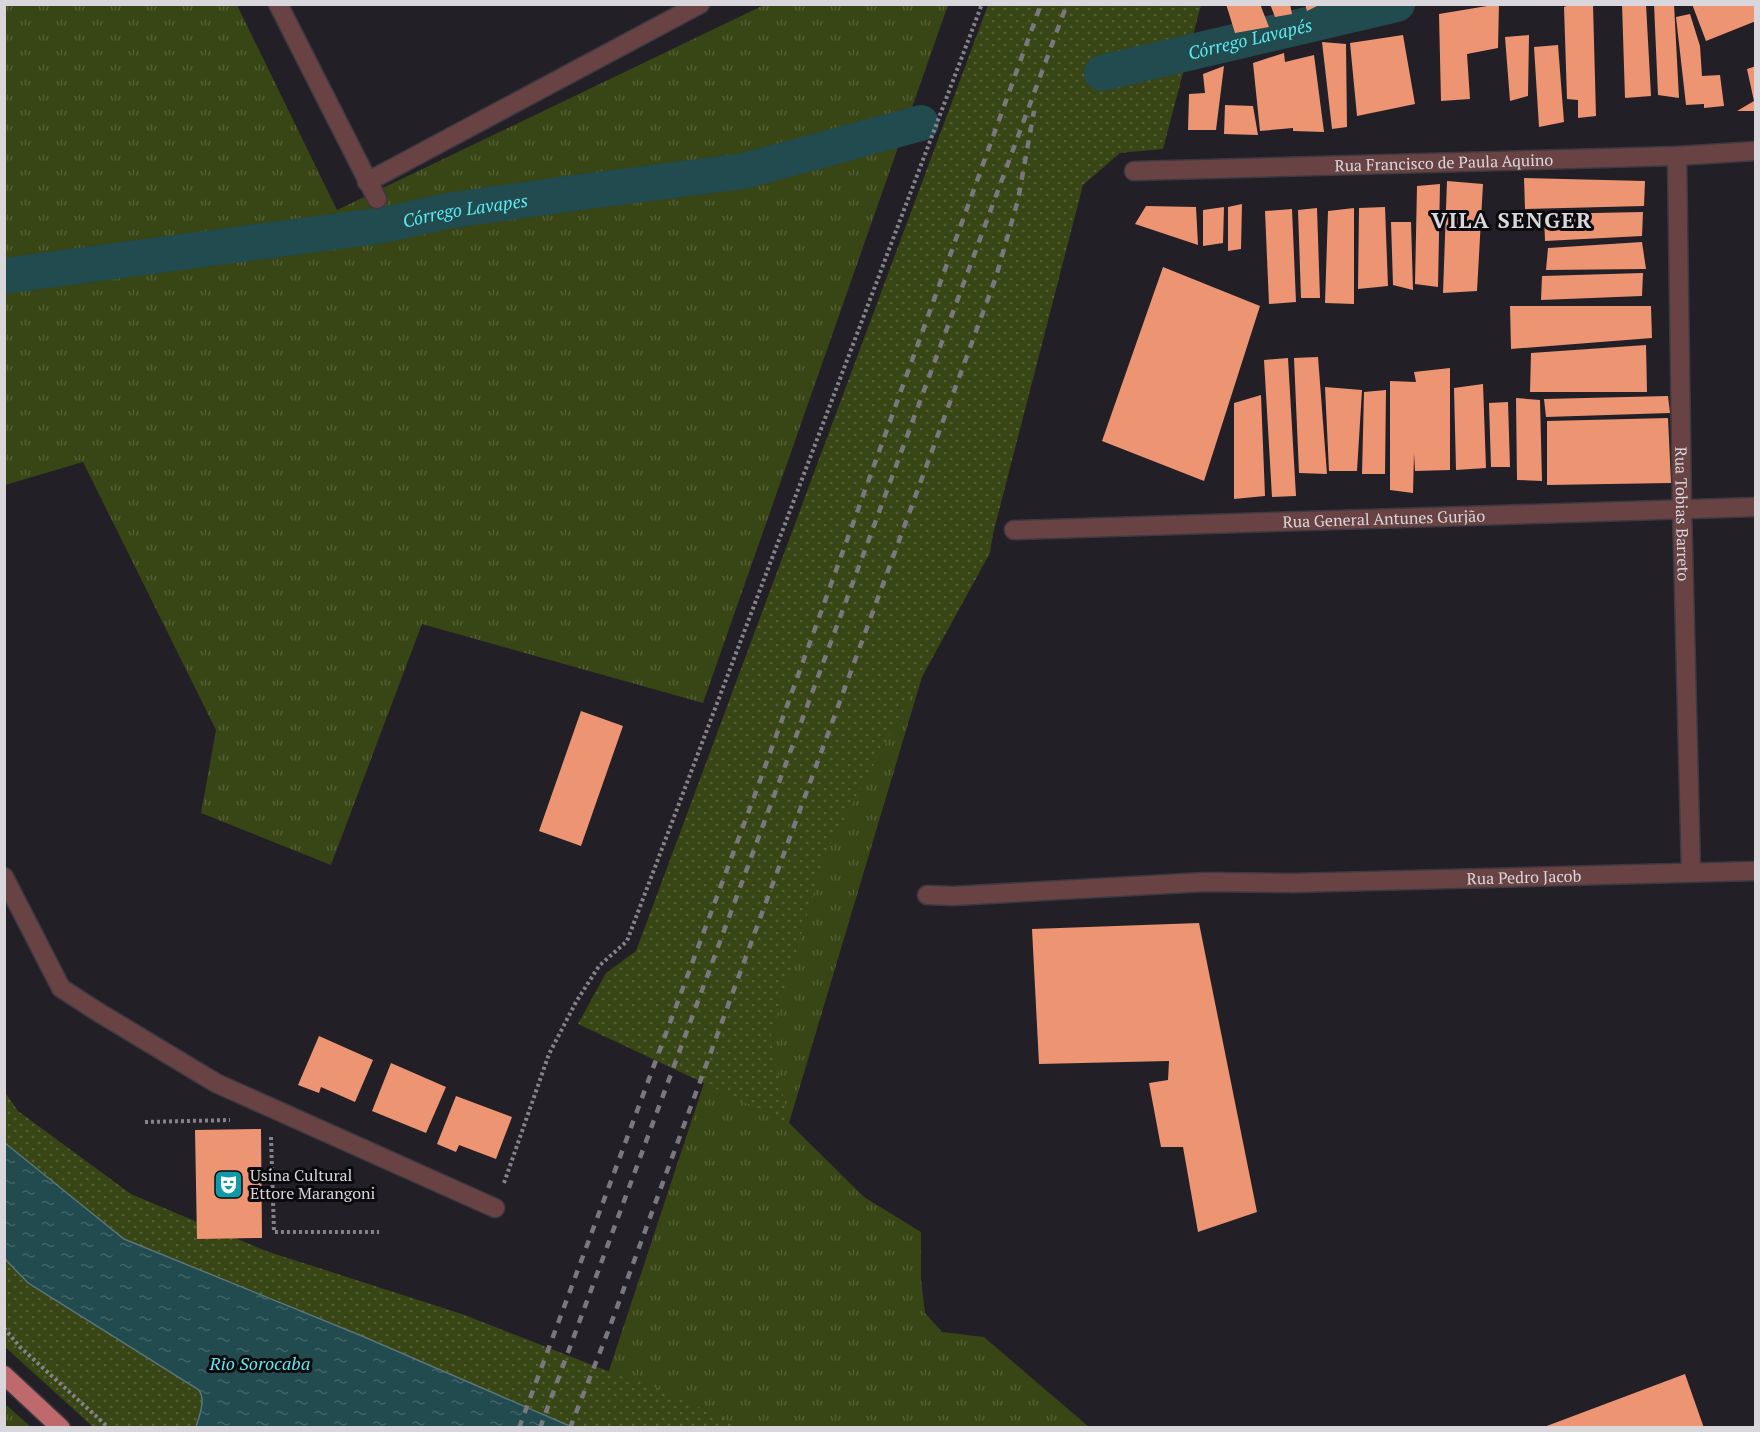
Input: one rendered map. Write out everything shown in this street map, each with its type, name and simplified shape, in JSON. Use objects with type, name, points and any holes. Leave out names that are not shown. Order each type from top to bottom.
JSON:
[{"type":"highway","points":[[4,1375],[61,1428]]},
{"type":"street","points":[[278,4],[377,200]]},
{"type":"street","points":[[367,182],[700,4]]},
{"type":"street","name":"Rua Francisco de Paula Aquino","points":[[1134,171],[1755,152]]},
{"type":"street","name":"Rua Tobias Barreto","points":[[1677,156],[1682,508],[1691,872]]},
{"type":"street","name":"Rua General Antunes Gurjão","points":[[1014,530],[1755,507]]},
{"type":"street","name":"Rua Pedro Jacob","points":[[927,895],[953,896],[1205,882],[1293,883],[1755,871]]},
{"type":"street","points":[[4,877],[61,988],[216,1083],[495,1208]]},
{"type":"path","points":[[495,1208],[549,1054],[576,1002],[599,966],[627,941],[982,4]]},
{"type":"path","points":[[145,1122],[237,1120]]},
{"type":"path","points":[[271,1130],[274,1232],[379,1232]]},
{"type":"path","points":[[4,1328],[20,1347],[109,1428]]},
{"type":"green space","points":[[5,5],[237,5],[337,210],[764,5],[948,5],[703,703],[422,624],[331,865],[201,813],[216,730],[83,462],[5,485]]},
{"type":"green space","points":[[988,5],[1201,5],[1163,149],[1120,153],[1083,185],[990,553],[828,848],[770,1038],[789,1123],[578,1024],[606,973],[636,951]]},
{"type":"green space","points":[[1102,73],[789,1123],[864,1197],[921,1232],[921,1279],[925,1313],[942,1332],[984,1337],[1089,1427],[590,1428],[704,1083]]},
{"type":"green space","points":[[4,1091],[18,1111],[131,1194],[266,1251],[462,1314],[633,1381],[604,1427],[247,1428],[201,1408],[196,1427],[93,1427],[5,1347]]},
{"type":"green space","points":[[635,1378],[735,1424],[741,1427],[606,1427]]},
{"type":"green space","points":[[5,1404],[31,1427],[5,1427]]},
{"type":"water","name":"Rio Sorocaba","points":[[5,1143],[124,1239],[362,1336],[572,1427],[196,1427],[202,1404],[199,1390],[28,1283],[5,1259]]},
{"type":"building","points":[[1226,4],[1260,4],[1269,27],[1235,33]]},
{"type":"building","points":[[1270,4],[1290,4],[1292,14],[1275,17]]},
{"type":"building","points":[[1305,4],[1321,4],[1307,11]]},
{"type":"building","points":[[1499,4],[1498,48],[1467,54],[1470,99],[1441,101],[1439,14]]},
{"type":"building","points":[[1572,4],[1593,4],[1596,116],[1578,118],[1578,100],[1567,99],[1564,7]]},
{"type":"building","points":[[1622,4],[1646,4],[1651,96],[1625,98]]},
{"type":"building","points":[[1654,4],[1674,4],[1679,98],[1658,95]]},
{"type":"building","points":[[1692,4],[1756,4],[1756,21],[1706,41]]},
{"type":"building","points":[[1690,14],[1700,46],[1702,76],[1720,75],[1724,106],[1704,108],[1704,104],[1686,105],[1676,17]]},
{"type":"building","points":[[1403,35],[1415,104],[1357,116],[1350,43]]},
{"type":"building","points":[[1529,35],[1528,96],[1510,101],[1505,37]]},
{"type":"building","points":[[1322,42],[1346,44],[1347,127],[1332,129]]},
{"type":"building","points":[[1558,45],[1564,122],[1539,127],[1534,47]]},
{"type":"building","points":[[1284,53],[1285,62],[1314,55],[1324,132],[1293,131],[1293,128],[1260,131],[1253,63]]},
{"type":"building","points":[[1224,66],[1216,130],[1188,130],[1189,94],[1205,93],[1203,74]]},
{"type":"building","points":[[1756,66],[1756,111],[1737,111],[1754,101],[1747,69]]},
{"type":"building","points":[[1225,105],[1253,106],[1258,135],[1224,134]]},
{"type":"building","points":[[1524,178],[1645,181],[1644,206],[1525,209]]},
{"type":"building","points":[[1447,181],[1483,184],[1477,291],[1443,293]]},
{"type":"building","points":[[1440,184],[1438,287],[1415,284],[1417,186]]},
{"type":"building","points":[[1242,204],[1241,249],[1228,251],[1228,207]]},
{"type":"building","points":[[1146,206],[1196,207],[1198,245],[1135,224]]},
{"type":"building","points":[[1224,207],[1223,243],[1203,246],[1203,210]]},
{"type":"building","points":[[1385,207],[1388,286],[1358,289],[1359,208]]},
{"type":"building","points":[[1317,208],[1320,298],[1301,298],[1298,210]]},
{"type":"building","points":[[1354,208],[1354,304],[1325,303],[1328,211]]},
{"type":"building","points":[[1292,209],[1296,302],[1269,304],[1265,211]]},
{"type":"building","points":[[1643,212],[1642,236],[1545,241],[1544,214]]},
{"type":"building","points":[[1391,222],[1411,222],[1413,290],[1393,285]]},
{"type":"building","points":[[1642,242],[1646,269],[1546,270],[1548,248]]},
{"type":"building","points":[[1163,267],[1260,306],[1204,481],[1102,441]]},
{"type":"building","points":[[1643,273],[1642,296],[1541,300],[1542,276]]},
{"type":"building","points":[[1510,306],[1651,306],[1652,338],[1511,349]]},
{"type":"building","points":[[1646,345],[1647,392],[1530,392],[1531,353]]},
{"type":"building","points":[[1318,357],[1327,474],[1299,473],[1294,358]]},
{"type":"building","points":[[1288,358],[1296,496],[1272,497],[1264,360]]},
{"type":"building","points":[[1450,368],[1450,470],[1415,471],[1414,453],[1413,493],[1390,490],[1390,381],[1416,382],[1414,372]]},
{"type":"building","points":[[1483,384],[1486,468],[1456,470],[1454,388]]},
{"type":"building","points":[[1325,387],[1362,390],[1357,471],[1329,471]]},
{"type":"building","points":[[1386,390],[1385,474],[1362,474],[1364,392]]},
{"type":"building","points":[[1261,395],[1265,496],[1234,499],[1234,403]]},
{"type":"building","points":[[1668,396],[1670,413],[1546,417],[1544,399]]},
{"type":"building","points":[[1516,398],[1540,400],[1542,481],[1517,480]]},
{"type":"building","points":[[1508,402],[1510,467],[1491,467],[1489,403]]},
{"type":"building","points":[[1668,418],[1671,483],[1547,485],[1547,421]]},
{"type":"building","points":[[581,711],[623,726],[581,846],[539,831]]},
{"type":"building","points":[[1199,923],[1257,1212],[1198,1232],[1183,1147],[1161,1147],[1149,1083],[1168,1080],[1169,1061],[1039,1064],[1032,929]]},
{"type":"building","points":[[319,1036],[373,1060],[355,1102],[321,1087],[319,1093],[298,1085]]},
{"type":"building","points":[[391,1063],[446,1087],[426,1133],[372,1111]]},
{"type":"building","points":[[456,1096],[512,1117],[496,1159],[459,1145],[456,1152],[437,1144]]},
{"type":"building","name":"Usina Cultural Ettore Marangoni","points":[[261,1129],[262,1238],[197,1239],[195,1130]]},
{"type":"building","points":[[1685,1374],[1704,1428],[1544,1428],[1544,1427]]},
{"type":"waterway","name":"Córrego Lavapés","points":[[1102,73],[1397,4]]},
{"type":"waterway","name":"Córrego Lavapes","points":[[4,276],[384,225],[447,211],[744,171],[921,123]]},
{"type":"railway","points":[[519,1428],[754,797],[1041,4]]},
{"type":"railway","points":[[540,1428],[1067,4]]},
{"type":"railway","points":[[570,1428],[609,1329],[996,277],[1018,200],[1034,111]]},
{"type":"place","name":"Usina Cultural Ettore Marangoni","points":[[229,1184]]},
{"type":"district","name":"VILA SENGER","points":[[1512,219]]}]
